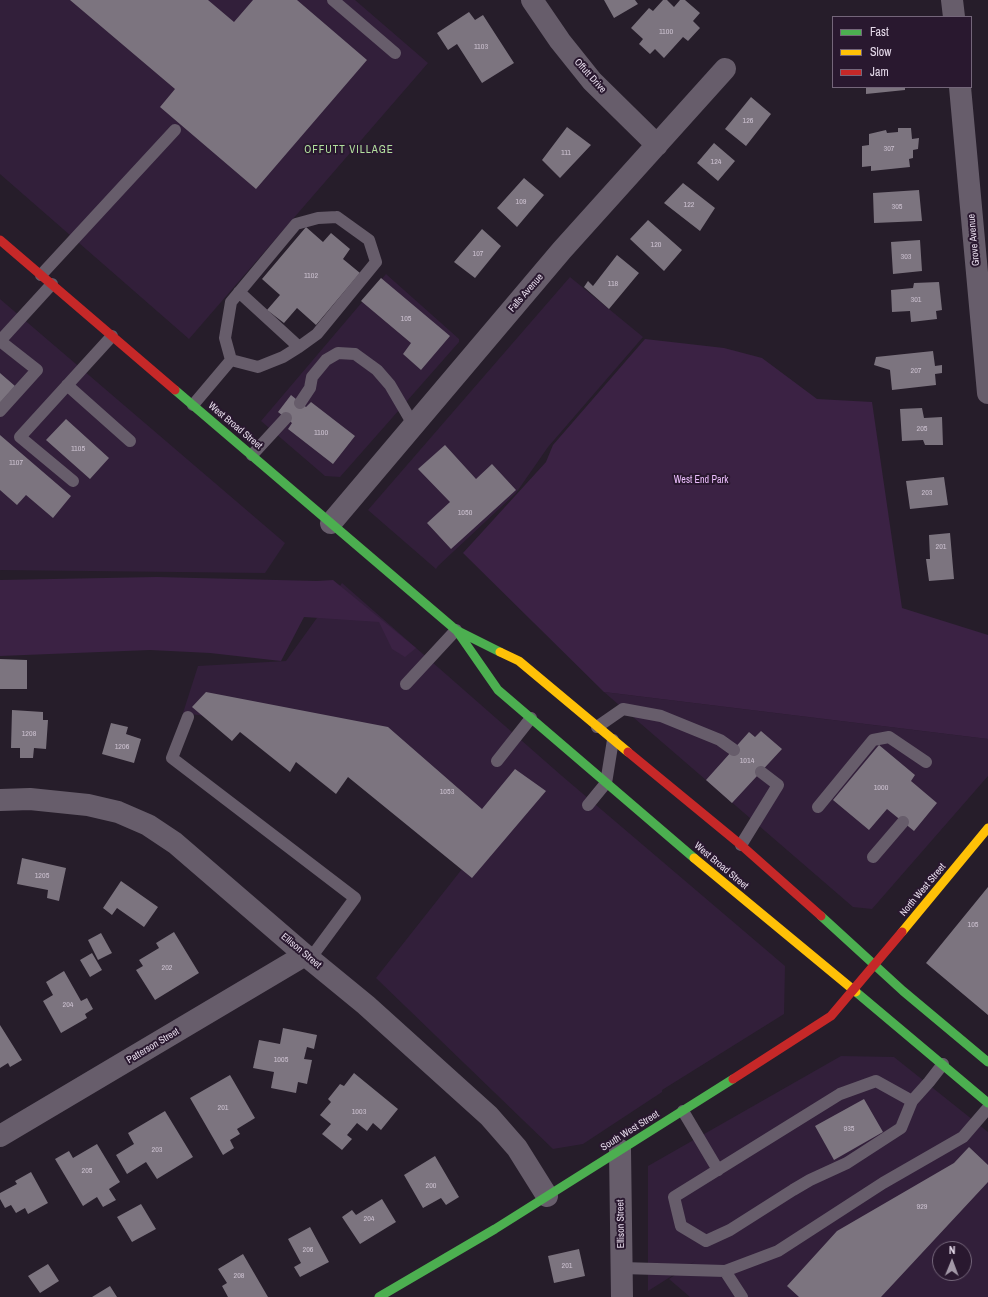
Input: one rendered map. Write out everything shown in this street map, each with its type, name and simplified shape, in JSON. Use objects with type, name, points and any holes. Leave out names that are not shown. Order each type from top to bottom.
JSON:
[{"type":"main road","name":"West Broad Street","points":[[0,240],[456,630],[519,661],[779,878],[914,1000],[988,1062]]},
{"type":"main road","name":"West Broad Street","points":[[456,630],[498,690],[606,783],[988,1103]]},
{"type":"main road","name":"North West Street","points":[[875,965],[988,828]]},
{"type":"main road","name":"South West Street","points":[[379,1297],[547,1196],[831,1016],[875,965]]},
{"type":"street","name":"Offutt Drive","points":[[532,0],[560,41],[592,81],[657,145]]},
{"type":"street","points":[[952,0],[954,16]]},
{"type":"street","name":"Falls Avenue","points":[[331,523],[562,250],[726,69]]},
{"type":"street","name":"Grove Avenue","points":[[960,88],[985,316],[988,393]]},
{"type":"street","name":"Ellison Street","points":[[0,800],[30,799],[88,805],[118,812],[148,825],[175,843],[366,1005],[489,1116],[517,1148],[547,1196]]},
{"type":"street","name":"Patterson Street","points":[[0,1136],[308,957]]},
{"type":"street","name":"Ellison Street","points":[[620,1150],[622,1297]]},
{"type":"lane","points":[[333,0],[395,53]]},
{"type":"lane","points":[[41,275],[175,130]]},
{"type":"lane","points":[[337,216],[369,240],[376,262],[317,334],[300,347],[283,357],[258,367],[231,360],[225,338],[231,302],[296,224],[318,218],[337,216]]},
{"type":"lane","points":[[0,411],[38,370],[0,341],[52,284]]},
{"type":"lane","points":[[239,292],[300,347]]},
{"type":"lane","points":[[73,481],[20,437],[112,336]]},
{"type":"lane","points":[[300,403],[310,388],[312,377],[326,360],[338,353],[355,354],[377,370],[390,385],[414,426]]},
{"type":"lane","points":[[193,405],[231,360]]},
{"type":"lane","points":[[67,385],[130,441]]},
{"type":"lane","points":[[252,455],[286,418]]},
{"type":"lane","points":[[406,684],[456,630]]},
{"type":"lane","points":[[597,727],[623,709],[661,716],[720,740],[734,750]]},
{"type":"lane","points":[[188,716],[172,758],[355,898],[308,957]]},
{"type":"lane","points":[[497,761],[531,718]]},
{"type":"lane","points":[[818,807],[873,740],[889,736],[926,762]]},
{"type":"lane","points":[[588,805],[606,783],[613,740]]},
{"type":"lane","points":[[741,846],[778,785],[761,772]]},
{"type":"lane","points":[[873,857],[904,822]]},
{"type":"lane","points":[[912,1101],[876,1081],[840,1094],[674,1197],[680,1226],[706,1241],[730,1230],[810,1180],[847,1163],[901,1128],[912,1101],[943,1064]]},
{"type":"lane","points":[[622,1268],[725,1271],[778,1251],[883,1183],[963,1137],[988,1108]]},
{"type":"lane","points":[[683,1111],[718,1170]]},
{"type":"lane","points":[[725,1271],[742,1297]]},
{"type":"shaded area","points":[[0,0],[355,0],[428,63],[189,339],[0,174]]},
{"type":"shaded area","points":[[386,274],[459,339],[459,342],[340,477],[325,476],[261,421]]},
{"type":"shaded area","points":[[570,277],[643,337],[548,447],[516,493],[436,569],[368,510]]},
{"type":"shaded area","points":[[0,299],[285,543],[265,573],[0,570]]},
{"type":"shaded area","points":[[342,583],[562,776],[785,966],[784,1014],[662,1090],[662,1092],[583,1144],[553,1149],[376,978],[462,869],[352,777],[229,719],[183,713],[198,666],[286,661]]},
{"type":"shaded area","points":[[604,692],[988,739],[988,776],[872,909],[853,907]]},
{"type":"shaded area","points":[[841,1056],[894,1057],[988,1132],[988,1297],[690,1297],[669,1279],[697,1260],[648,1291],[648,1166]]},
{"type":"green space","name":"West End Park","points":[[645,339],[724,348],[762,358],[817,399],[872,402],[902,608],[988,635],[988,739],[604,692],[463,553],[546,462],[553,445]]},
{"type":"green space","points":[[157,577],[317,581],[333,580],[416,648],[405,657],[392,649],[379,622],[304,617],[281,661],[210,653],[150,650],[0,656],[0,580]]},
{"type":"building","points":[[70,0],[208,0],[234,22],[253,0],[297,0],[367,60],[256,189],[160,107],[175,89]]},
{"type":"building","points":[[604,0],[635,0],[638,4],[614,18]]},
{"type":"building","points":[[663,0],[667,0],[674,7],[680,0],[685,0],[700,13],[693,21],[700,28],[688,41],[683,37],[664,58],[655,49],[650,54],[639,44],[643,39],[631,28],[649,8],[653,11]]},
{"type":"building","points":[[469,12],[475,20],[483,15],[514,63],[482,83],[457,44],[448,50],[437,33]]},
{"type":"building","points":[[866,88],[905,88],[905,90],[866,94]]},
{"type":"building","points":[[751,97],[771,114],[746,146],[725,129]]},
{"type":"building","points":[[567,127],[591,145],[560,178],[542,160]]},
{"type":"building","points":[[898,128],[911,128],[912,139],[919,138],[918,149],[913,150],[913,158],[909,159],[910,167],[871,171],[871,166],[862,167],[862,146],[869,145],[869,134],[886,130],[887,133],[898,132]]},
{"type":"building","points":[[714,143],[735,161],[718,181],[697,163]]},
{"type":"building","points":[[524,178],[544,195],[517,227],[497,208]]},
{"type":"building","points":[[683,183],[715,208],[700,231],[664,203]]},
{"type":"building","points":[[919,190],[922,221],[874,223],[873,193]]},
{"type":"building","points":[[648,220],[682,250],[664,271],[630,239]]},
{"type":"building","points":[[306,227],[323,242],[331,233],[350,249],[343,259],[360,273],[316,325],[297,308],[284,323],[267,310],[280,295],[262,279]]},
{"type":"building","points":[[482,229],[501,246],[475,278],[454,262]]},
{"type":"building","points":[[920,240],[922,271],[893,274],[891,242]]},
{"type":"building","points":[[617,255],[639,273],[609,309],[584,287],[588,281],[593,286]]},
{"type":"building","points":[[381,278],[450,336],[421,370],[403,354],[411,343],[361,301]]},
{"type":"building","points":[[939,282],[942,310],[936,311],[937,319],[911,322],[910,311],[892,312],[891,290],[913,288],[914,283]]},
{"type":"building","points":[[933,351],[935,366],[942,365],[942,373],[935,374],[936,385],[892,390],[890,370],[874,365],[876,357]]},
{"type":"building","points":[[0,373],[15,386],[0,403]]},
{"type":"building","points":[[291,395],[306,407],[311,402],[355,436],[333,464],[288,429],[292,423],[278,412]]},
{"type":"building","points":[[922,408],[924,418],[942,417],[943,445],[925,445],[923,440],[902,441],[900,409]]},
{"type":"building","points":[[66,419],[109,458],[90,479],[46,440]]},
{"type":"building","points":[[0,435],[71,496],[53,518],[26,495],[17,505],[0,490]]},
{"type":"building","points":[[445,445],[476,479],[492,464],[516,490],[451,549],[427,523],[450,502],[418,469]]},
{"type":"building","points":[[944,477],[948,505],[910,509],[906,481]]},
{"type":"building","points":[[950,533],[954,579],[929,581],[926,559],[930,559],[929,535]]},
{"type":"building","points":[[0,659],[27,660],[27,689],[0,689]]},
{"type":"building","points":[[206,692],[388,727],[482,809],[515,769],[546,791],[472,878],[348,777],[336,794],[296,762],[290,772],[240,732],[232,741],[192,707]]},
{"type":"building","points":[[12,710],[43,712],[43,720],[48,720],[46,749],[34,748],[33,758],[20,758],[20,748],[11,748]]},
{"type":"building","points":[[111,723],[128,727],[126,734],[141,739],[134,763],[102,754]]},
{"type":"building","points":[[761,731],[782,749],[732,803],[706,780],[749,732],[755,737]]},
{"type":"building","points":[[879,745],[915,775],[911,781],[937,803],[914,831],[887,809],[869,830],[833,800]]},
{"type":"building","points":[[22,858],[66,868],[59,901],[47,898],[48,890],[17,884]]},
{"type":"building","points":[[121,881],[158,907],[144,927],[117,908],[112,915],[103,908]]},
{"type":"building","points":[[988,887],[988,1015],[926,963]]},
{"type":"building","points":[[174,932],[199,973],[155,1000],[136,970],[143,966],[139,960],[159,948],[156,943]]},
{"type":"building","points":[[101,933],[112,953],[98,960],[88,940]]},
{"type":"building","points":[[92,953],[102,970],[90,977],[80,960]]},
{"type":"building","points":[[64,971],[81,1001],[87,998],[93,1009],[85,1014],[87,1018],[61,1033],[43,1001],[53,995],[46,982]]},
{"type":"building","points":[[0,1025],[22,1060],[10,1067],[8,1063],[0,1068]]},
{"type":"building","points":[[283,1028],[317,1035],[314,1049],[307,1047],[304,1059],[312,1060],[307,1084],[298,1082],[296,1093],[271,1088],[274,1072],[253,1068],[259,1040],[280,1044]]},
{"type":"building","points":[[354,1073],[398,1109],[381,1130],[373,1123],[367,1131],[357,1123],[347,1135],[352,1139],[342,1150],[322,1134],[331,1124],[320,1115],[331,1102],[328,1099],[340,1084],[344,1086]]},
{"type":"building","points":[[230,1075],[255,1118],[237,1129],[240,1134],[230,1140],[234,1148],[223,1155],[190,1098]]},
{"type":"building","points":[[864,1099],[883,1132],[834,1160],[815,1126]]},
{"type":"building","points":[[165,1111],[193,1157],[157,1179],[146,1162],[127,1174],[116,1155],[134,1144],[128,1133]]},
{"type":"building","points":[[97,1144],[120,1182],[109,1189],[116,1200],[103,1207],[97,1197],[83,1206],[55,1159],[69,1151],[73,1158]]},
{"type":"building","points":[[969,1147],[988,1165],[988,1182],[881,1297],[799,1297],[787,1286],[837,1231],[954,1163]]},
{"type":"building","points":[[435,1156],[459,1197],[446,1205],[441,1198],[423,1208],[404,1175]]},
{"type":"building","points":[[31,1172],[48,1203],[28,1214],[25,1208],[16,1213],[11,1205],[5,1208],[0,1199],[0,1193],[17,1184],[15,1181]]},
{"type":"building","points":[[382,1199],[396,1222],[360,1244],[342,1217],[352,1210],[356,1215]]},
{"type":"building","points":[[141,1204],[156,1229],[132,1242],[117,1217]]},
{"type":"building","points":[[310,1227],[329,1262],[300,1277],[294,1267],[301,1263],[288,1239]]},
{"type":"building","points":[[579,1249],[585,1276],[554,1283],[548,1256]]},
{"type":"building","points":[[243,1254],[268,1297],[228,1297],[222,1286],[227,1283],[218,1269]]},
{"type":"building","points":[[48,1264],[59,1281],[40,1293],[28,1276]]},
{"type":"building","points":[[110,1286],[117,1297],[92,1297]]},
{"type":"traffic: fast","points":[[175,390],[456,630],[500,652]]},
{"type":"traffic: fast","points":[[457,631],[498,690],[694,858]]},
{"type":"traffic: fast","points":[[821,916],[903,991],[988,1062]]},
{"type":"traffic: fast","points":[[856,992],[988,1103]]},
{"type":"traffic: fast","points":[[379,1297],[495,1229],[733,1079]]},
{"type":"traffic: slow","points":[[500,652],[519,661],[628,752]]},
{"type":"traffic: slow","points":[[902,932],[988,828]]},
{"type":"traffic: slow","points":[[694,858],[856,992]]},
{"type":"traffic: jam","points":[[0,240],[175,390]]},
{"type":"traffic: jam","points":[[628,752],[741,845],[821,916]]},
{"type":"traffic: jam","points":[[733,1079],[831,1016],[902,932]]},
{"type":"district","name":"OFFUTT VILLAGE","points":[[349,150]]}]
